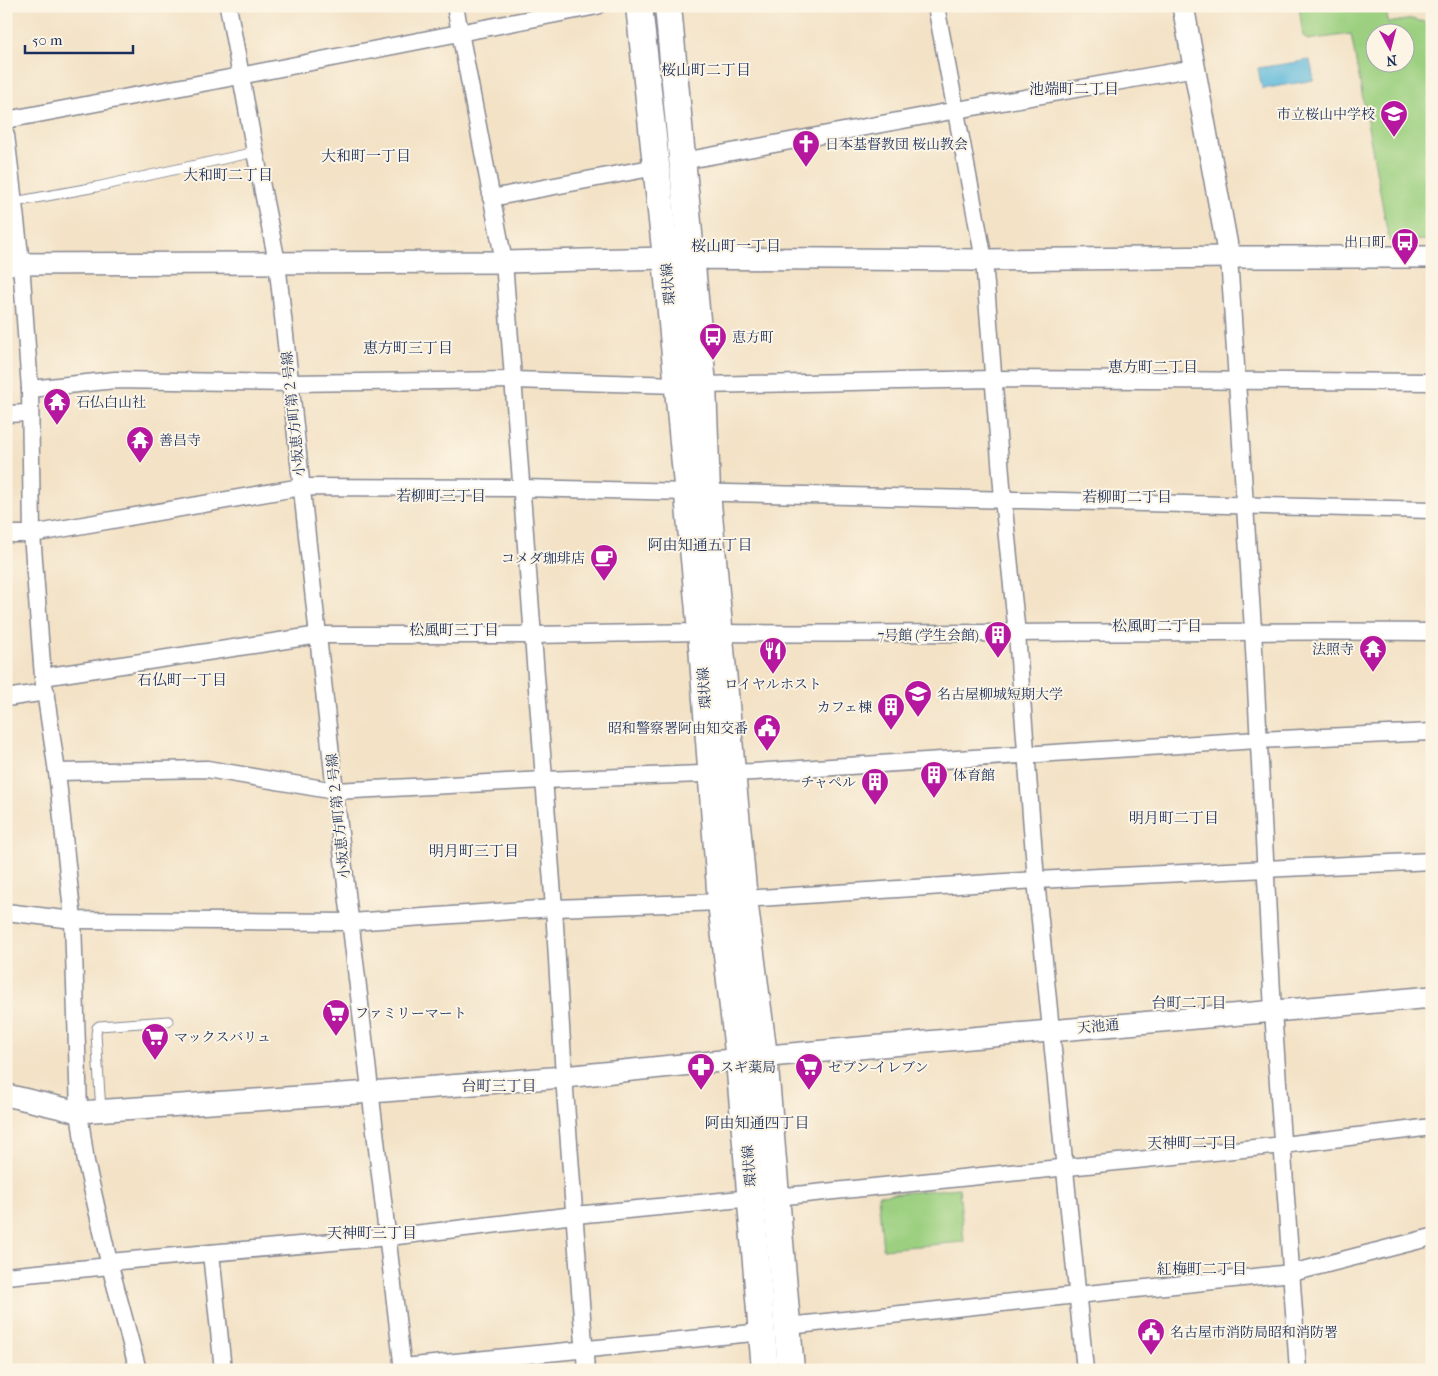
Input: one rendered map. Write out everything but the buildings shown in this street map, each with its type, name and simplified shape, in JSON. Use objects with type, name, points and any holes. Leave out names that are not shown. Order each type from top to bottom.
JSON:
[{"type":"main road","name":"環状線","points":[[640,6],[656,167],[678,258],[690,385],[697,492],[711,632],[721,772],[733,901],[751,1058],[775,1329],[791,1370]]},
{"type":"main road","name":"環状線","points":[[668,6],[683,161],[678,258]]},
{"type":"main road","name":"環状線","points":[[765,1370],[775,1329]]},
{"type":"street","name":"小坂恵方町第２号線","points":[[228,6],[254,152],[277,262],[335,791],[403,1368]]},
{"type":"street","points":[[455,6],[504,262],[554,908],[564,1077],[586,1370]]},
{"type":"street","points":[[6,120],[597,6]]},
{"type":"street","points":[[936,6],[984,260],[1003,499],[1017,634],[1036,880],[1085,1370]]},
{"type":"street","points":[[1183,6],[1229,257],[1253,630],[1264,868],[1298,1370]]},
{"type":"street","points":[[683,161],[1194,68]]},
{"type":"street","points":[[6,135],[14,202],[13,263],[30,389],[32,534],[45,685],[57,772],[73,920],[79,1112],[86,1162],[138,1370]]},
{"type":"street","points":[[491,198],[656,167]]},
{"type":"street","points":[[13,263],[504,262],[678,258],[984,260],[1432,257]]},
{"type":"street","points":[[30,389],[115,380],[290,383],[512,380],[690,385],[993,379],[1432,382]]},
{"type":"street","points":[[6,414],[29,413]]},
{"type":"street","points":[[6,534],[32,534],[301,487],[522,488],[1432,510]]},
{"type":"street","points":[[6,698],[45,685],[319,634],[533,635],[711,632],[1017,634],[1253,630],[1432,632]]},
{"type":"street","points":[[57,772],[207,769],[335,791],[721,772],[1258,740],[1432,732]]},
{"type":"street","points":[[6,912],[73,920],[351,922],[554,908],[733,901],[1036,880],[1432,861]]},
{"type":"street","name":"天池通","points":[[6,1095],[79,1112],[101,1111],[564,1077],[751,1058],[1432,997]]},
{"type":"street","points":[[6,1276],[211,1253],[388,1237],[575,1215],[1064,1168],[1432,1127]]},
{"type":"street","points":[[403,1368],[775,1329],[1076,1294],[1292,1273],[1432,1238]]},
{"type":"street","points":[[211,1253],[223,1370]]},
{"type":"lane","points":[[14,202],[96,187],[254,152]]},
{"type":"lane","points":[[101,1111],[97,1028],[99,1026],[168,1021]]},
{"type":"green space","points":[[1299,6],[1386,6],[1388,22],[1366,22],[1366,72],[1416,72],[1416,22],[1394,22],[1412,19],[1432,24],[1432,240],[1389,241],[1351,34],[1307,40],[1303,36]]},
{"type":"green space","points":[[959,1188],[964,1242],[883,1249],[878,1195]]},
{"type":"water","points":[[1310,60],[1314,80],[1262,89],[1258,68]]},
{"type":"place","name":"市立桜山中学校","points":[[1394,138]]},
{"type":"place","name":"日本基督教団 桜山教会","points":[[806,168]]},
{"type":"place","name":"出口町","points":[[1405,266]]},
{"type":"place","name":"恵方町","points":[[713,361]]},
{"type":"place","name":"石仏白山社","points":[[57,426]]},
{"type":"place","name":"善昌寺","points":[[140,464]]},
{"type":"place","name":"コメダ珈琲店","points":[[604,582]]},
{"type":"place","name":"7号館 (学生会館)","points":[[998,659]]},
{"type":"place","name":"法照寺","points":[[1373,673]]},
{"type":"place","name":"ロイヤルホスト","points":[[773,675]]},
{"type":"place","name":"名古屋柳城短期大学","points":[[918,718]]},
{"type":"place","name":"カフェ棟","points":[[891,731]]},
{"type":"place","name":"昭和警察署阿由知交番","points":[[767,752]]},
{"type":"place","name":"体育館","points":[[934,799]]},
{"type":"place","name":"チャペル","points":[[875,806]]},
{"type":"place","name":"ファミリーマート","points":[[336,1037]]},
{"type":"place","name":"マックスバリュ","points":[[155,1061]]},
{"type":"place","name":"スギ薬局","points":[[701,1091]]},
{"type":"place","name":"セブン-イレブン","points":[[809,1091]]},
{"type":"place","name":"名古屋市消防局昭和消防署","points":[[1151,1356]]},
{"type":"district","name":"桜山町二丁目","points":[[706,70]]},
{"type":"district","name":"池端町二丁目","points":[[1074,89]]},
{"type":"district","name":"大和町一丁目","points":[[366,156]]},
{"type":"district","name":"大和町二丁目","points":[[228,175]]},
{"type":"district","name":"桜山町一丁目","points":[[736,246]]},
{"type":"district","name":"恵方町三丁目","points":[[408,348]]},
{"type":"district","name":"恵方町二丁目","points":[[1153,367]]},
{"type":"district","name":"若柳町三丁目","points":[[441,496]]},
{"type":"district","name":"若柳町二丁目","points":[[1127,497]]},
{"type":"district","name":"阿由知通五丁目","points":[[700,545]]},
{"type":"district","name":"松風町二丁目","points":[[1157,626]]},
{"type":"district","name":"松風町三丁目","points":[[454,630]]},
{"type":"district","name":"石仏町一丁目","points":[[182,680]]},
{"type":"district","name":"明月町二丁目","points":[[1174,818]]},
{"type":"district","name":"明月町三丁目","points":[[474,851]]},
{"type":"district","name":"台町二丁目","points":[[1189,1003]]},
{"type":"district","name":"台町三丁目","points":[[499,1086]]},
{"type":"district","name":"阿由知通四丁目","points":[[757,1123]]},
{"type":"district","name":"天神町二丁目","points":[[1192,1143]]},
{"type":"district","name":"天神町三丁目","points":[[372,1233]]},
{"type":"district","name":"紅梅町二丁目","points":[[1202,1269]]}]
